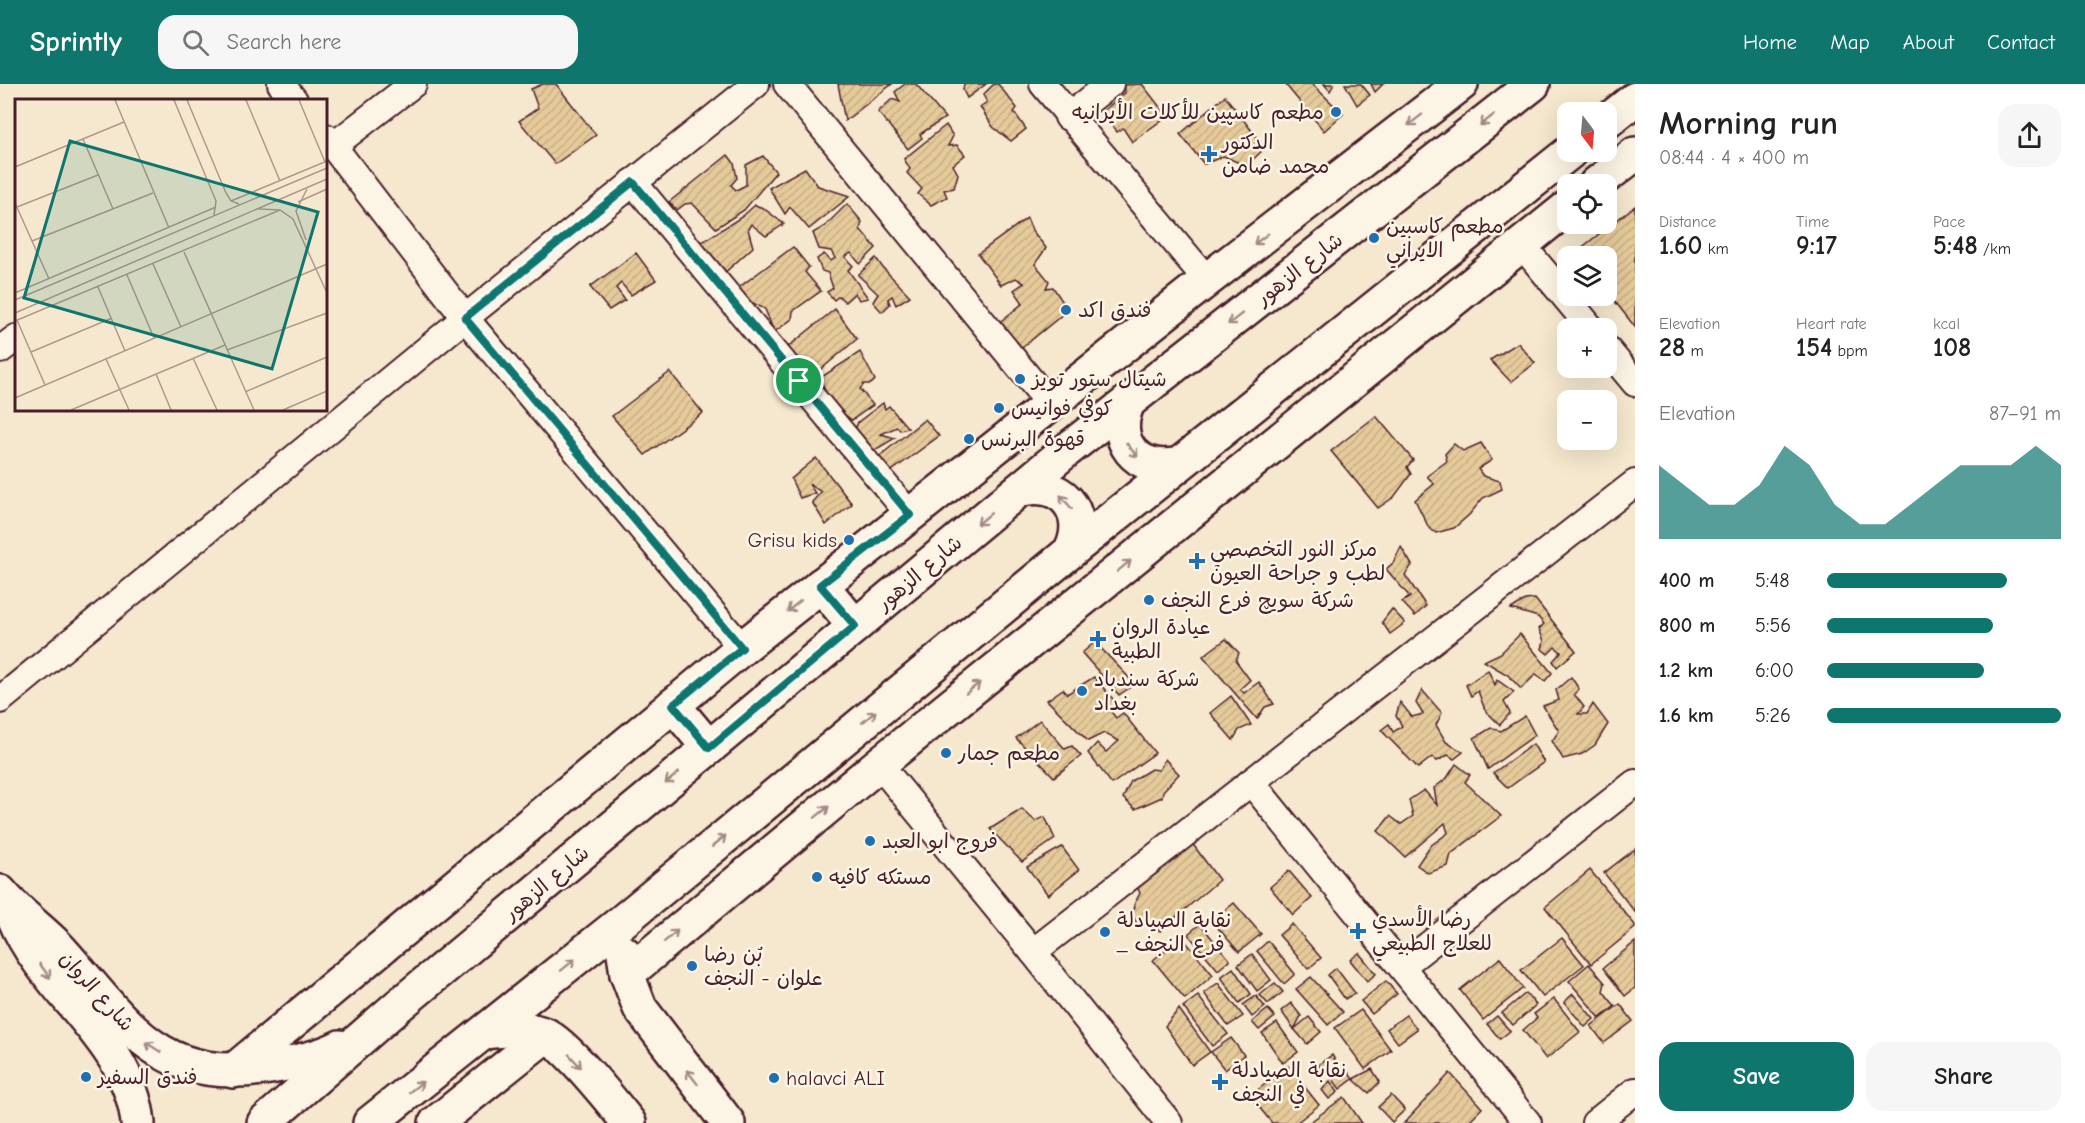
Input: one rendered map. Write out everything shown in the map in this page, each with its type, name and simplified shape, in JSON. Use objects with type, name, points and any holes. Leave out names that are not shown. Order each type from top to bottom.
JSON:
[{"type":"main road","points":[[234,1071],[820,585],[1207,280],[1461,84]]},
{"type":"main road","name":"شارع الزهور","points":[[264,1123],[368,1032],[1019,490],[1533,84]]},
{"type":"main road","points":[[1617,113],[1635,99]]},
{"type":"main road","points":[[1381,147],[1409,182]]},
{"type":"main road","points":[[1609,174],[1635,154]]},
{"type":"main road","points":[[370,1123],[624,920],[1071,551],[1557,162]]},
{"type":"main road","points":[[627,974],[879,764],[1557,215]]},
{"type":"main road","points":[[1129,401],[1122,423],[1127,446],[1144,462],[1168,467],[1179,464]]},
{"type":"main road","points":[[1019,490],[1042,487],[1063,497],[1071,506],[1076,517],[1077,528],[1076,540],[1071,551]]},
{"type":"main road","points":[[820,585],[855,626]]},
{"type":"main road","points":[[673,705],[709,748]]},
{"type":"main road","name":"شارع الروان","points":[[4,897],[44,933],[120,1020],[138,1037],[160,1052],[183,1062],[234,1071],[296,1062],[333,1050],[368,1032]]},
{"type":"main road","name":"شارع الروان","points":[[4,897],[43,969],[111,1052],[123,1071],[131,1092],[138,1123]]},
{"type":"main road","points":[[624,920],[627,974],[640,1008],[728,1123]]},
{"type":"main road","points":[[485,1032],[520,1029],[546,1035],[564,1050],[629,1123]]},
{"type":"main road","points":[[436,1123],[546,1035]]},
{"type":"street","points":[[281,84],[293,99]]},
{"type":"street","points":[[413,84],[329,142],[465,318],[742,648]]},
{"type":"street","points":[[0,700],[465,318],[756,84]]},
{"type":"street","points":[[787,84],[1050,404]]},
{"type":"street","points":[[1043,84],[1068,117],[1207,280]]},
{"type":"street","points":[[1068,117],[1110,84]]},
{"type":"street","points":[[633,182],[910,515]]},
{"type":"street","points":[[1521,243],[1583,318]]},
{"type":"street","points":[[0,350],[15,339]]},
{"type":"street","points":[[1617,361],[1635,383]]},
{"type":"street","points":[[1033,952],[1635,483]]},
{"type":"street","points":[[879,764],[1169,1123]]},
{"type":"street","points":[[1251,782],[1528,1123]]},
{"type":"street","points":[[1402,966],[1635,783]]},
{"type":"street","points":[[1595,1123],[1635,1091]]},
{"type":"building","points":[[543,84],[556,84],[596,135],[555,164],[519,121],[538,108],[531,89]]},
{"type":"building","points":[[838,84],[892,84],[845,121]]},
{"type":"building","points":[[905,84],[916,84],[945,118],[920,134],[922,138],[908,149],[878,112],[892,99],[900,102],[895,92]]},
{"type":"building","points":[[964,84],[986,84],[967,98],[963,90]]},
{"type":"building","points":[[994,84],[998,84],[1017,108],[1014,112],[1026,129],[1011,141],[993,127],[980,107],[987,102],[983,95]]},
{"type":"building","points":[[1142,84],[1167,116],[1132,142],[1123,128],[1117,132],[1103,111],[1125,93],[1125,85]]},
{"type":"building","points":[[1285,84],[1312,84],[1343,114],[1324,131]]},
{"type":"building","points":[[1324,84],[1334,84],[1330,91]]},
{"type":"building","points":[[1345,84],[1361,84],[1370,95],[1357,105]]},
{"type":"building","points":[[1371,84],[1383,84],[1375,92]]},
{"type":"building","points":[[1225,96],[1265,148],[1246,166],[1224,156],[1204,164],[1180,134]]},
{"type":"building","points":[[946,125],[953,136],[948,146],[957,145],[965,155],[953,165],[958,174],[954,188],[944,190],[947,197],[931,205],[918,194],[922,189],[907,173],[910,169],[904,159]]},
{"type":"building","points":[[728,155],[734,163],[737,178],[731,185],[736,190],[746,185],[746,165],[763,156],[776,172],[744,210],[716,228],[692,203],[685,204],[677,210],[669,202]]},
{"type":"building","points":[[805,168],[818,186],[850,196],[809,229],[790,207],[785,214],[769,188]]},
{"type":"building","points":[[847,204],[862,222],[860,229],[876,248],[860,264],[851,253],[845,257],[853,266],[848,270],[868,298],[859,300],[855,293],[845,302],[839,296],[834,300],[827,292],[833,288],[828,273],[822,271],[817,259],[824,254],[831,261],[835,258],[831,251],[819,249],[813,233],[825,226]]},
{"type":"building","points":[[755,205],[763,208],[784,224],[766,236],[751,224],[748,229],[753,247],[721,276],[702,242],[743,216]]},
{"type":"building","points":[[1635,206],[1635,327],[1617,304],[1617,246],[1584,246],[1599,234],[1617,234],[1617,220]]},
{"type":"building","points":[[1027,218],[1032,230],[1046,248],[1035,264],[1049,281],[1046,288],[1053,287],[1068,310],[1018,351],[996,325],[1023,303],[1014,290],[1024,283],[1016,278],[1001,285],[978,254]]},
{"type":"building","points":[[793,247],[809,267],[805,272],[821,291],[793,311],[792,319],[774,332],[765,309],[734,291]]},
{"type":"building","points":[[636,253],[656,280],[631,295],[621,283],[616,288],[625,300],[609,310],[590,287]]},
{"type":"building","points":[[876,258],[910,296],[896,305],[892,296],[888,299],[890,304],[882,312],[873,302],[878,294],[858,275]]},
{"type":"building","points":[[835,309],[857,339],[806,382],[783,351]]},
{"type":"building","points":[[1518,343],[1535,363],[1511,382],[1490,360]]},
{"type":"building","points":[[860,352],[875,380],[871,384],[864,384],[860,389],[873,405],[852,420],[835,408],[825,395],[820,378]]},
{"type":"building","points":[[670,372],[703,413],[645,455],[612,416]]},
{"type":"building","points":[[883,403],[885,409],[889,406],[908,428],[900,430],[897,427],[881,434],[895,438],[875,450],[862,445],[855,430],[858,422]]},
{"type":"building","points":[[1376,416],[1413,460],[1407,467],[1411,474],[1394,497],[1378,508],[1331,451]]},
{"type":"building","points":[[925,419],[939,436],[889,473],[876,459]]},
{"type":"building","points":[[1481,443],[1492,460],[1478,469],[1483,476],[1500,481],[1502,489],[1483,498],[1454,528],[1436,533],[1429,528],[1415,500],[1434,484],[1427,476],[1447,461],[1445,454],[1454,444],[1463,451]]},
{"type":"building","points":[[816,458],[852,504],[826,525],[812,502],[821,492],[809,484],[815,493],[800,498],[791,479]]},
{"type":"building","points":[[1401,547],[1412,565],[1405,575],[1426,606],[1415,616],[1402,602],[1410,597],[1386,569],[1393,563]]},
{"type":"building","points":[[1535,599],[1576,651],[1557,667],[1553,661],[1561,652],[1555,647],[1548,654],[1542,649],[1544,641],[1539,629],[1544,624],[1538,617],[1511,609],[1525,600]]},
{"type":"building","points":[[1392,609],[1405,623],[1390,634],[1382,622]]},
{"type":"building","points":[[1520,634],[1552,673],[1545,681],[1536,674],[1521,689],[1508,675],[1484,661],[1501,653]]},
{"type":"building","points":[[1226,639],[1239,653],[1236,661],[1250,680],[1240,689],[1244,693],[1259,682],[1274,704],[1265,707],[1257,719],[1203,656]]},
{"type":"building","points":[[1095,642],[1135,684],[1119,695],[1082,653]]},
{"type":"building","points":[[1488,670],[1495,685],[1497,680],[1514,692],[1504,702],[1510,713],[1500,725],[1485,710],[1478,691],[1471,696],[1466,685]]},
{"type":"building","points":[[1094,677],[1118,705],[1109,709],[1116,718],[1123,713],[1155,753],[1112,784],[1088,753],[1097,743],[1106,752],[1119,741],[1104,733],[1088,741],[1047,700],[1063,689],[1067,694]]},
{"type":"building","points":[[1571,677],[1579,689],[1574,694],[1584,707],[1578,714],[1587,714],[1593,704],[1608,724],[1595,745],[1582,754],[1563,759],[1552,741],[1559,731],[1543,706],[1559,700],[1556,690]]},
{"type":"building","points":[[1422,690],[1442,713],[1436,725],[1446,742],[1463,752],[1454,759],[1448,755],[1437,761],[1432,757],[1418,768],[1381,730],[1389,724],[1393,732],[1402,726],[1396,716],[1400,702],[1412,717],[1423,714],[1416,703]]},
{"type":"building","points":[[1231,696],[1251,725],[1239,730],[1233,740],[1210,713]]},
{"type":"building","points":[[1525,716],[1535,735],[1488,769],[1474,738],[1491,728],[1501,731]]},
{"type":"building","points":[[1040,720],[1065,749],[1072,746],[1081,756],[1054,777],[1016,738]]},
{"type":"building","points":[[1533,744],[1544,762],[1508,788],[1493,773]]},
{"type":"building","points":[[1165,759],[1179,774],[1163,791],[1162,797],[1135,809],[1123,798],[1131,781],[1151,769],[1159,770]]},
{"type":"building","points":[[1456,764],[1470,775],[1465,782],[1501,816],[1451,854],[1448,866],[1428,873],[1417,865],[1430,846],[1448,833],[1445,823],[1405,857],[1378,831],[1390,816],[1401,824],[1413,816],[1409,800],[1424,790],[1437,805],[1434,788],[1447,778]]},
{"type":"building","points":[[1022,809],[1035,821],[1045,817],[1055,839],[1022,862],[990,829]]},
{"type":"building","points":[[1189,839],[1219,880],[1160,931],[1144,920],[1138,925],[1132,916],[1140,893],[1134,880]]},
{"type":"building","points":[[1062,847],[1079,870],[1048,895],[1027,867]]},
{"type":"building","points":[[1635,849],[1635,912],[1604,873]]},
{"type":"building","points":[[1590,870],[1635,925],[1635,928],[1591,964],[1545,907]]},
{"type":"building","points":[[1289,871],[1312,898],[1293,915],[1270,887]]},
{"type":"building","points":[[1234,903],[1261,934],[1239,952],[1212,921]]},
{"type":"building","points":[[1200,924],[1230,960],[1218,970],[1188,934]]},
{"type":"building","points":[[1292,924],[1321,958],[1308,969],[1279,935]]},
{"type":"building","points":[[1182,937],[1213,975],[1185,999],[1153,960]]},
{"type":"building","points":[[1562,938],[1584,965],[1543,997],[1521,970]]},
{"type":"building","points":[[1268,941],[1295,974],[1284,984],[1257,951]]},
{"type":"building","points":[[1635,942],[1635,988],[1625,996],[1603,968]]},
{"type":"building","points":[[1359,953],[1376,974],[1367,981],[1350,960]]},
{"type":"building","points":[[1252,954],[1271,980],[1257,991],[1238,965]]},
{"type":"building","points":[[1500,958],[1523,988],[1483,1020],[1460,990]]},
{"type":"building","points":[[1589,964],[1605,983],[1603,991],[1615,1006],[1600,1018],[1569,981]]},
{"type":"building","points":[[1233,968],[1251,994],[1239,1003],[1221,977]]},
{"type":"building","points":[[1336,968],[1355,993],[1345,999],[1328,975]]},
{"type":"building","points":[[1311,977],[1343,1012],[1328,1025],[1296,989]]},
{"type":"building","points":[[1386,981],[1397,994],[1372,1014],[1361,1001]]},
{"type":"building","points":[[1218,983],[1243,1016],[1228,1026],[1204,993]]},
{"type":"building","points":[[1275,983],[1283,992],[1268,1004],[1260,995]]},
{"type":"building","points":[[1526,993],[1536,1005],[1513,1025],[1502,1013]]},
{"type":"building","points":[[1573,994],[1594,1019],[1585,1027],[1564,1002]]},
{"type":"building","points":[[1198,996],[1228,1034],[1212,1046],[1183,1007]]},
{"type":"building","points":[[1256,996],[1265,1007],[1252,1017],[1243,1005]]},
{"type":"building","points":[[1554,999],[1580,1032],[1546,1059],[1523,1030],[1537,1018],[1534,1014]]},
{"type":"building","points":[[1291,1003],[1301,1016],[1294,1029],[1281,1011]]},
{"type":"building","points":[[1620,1004],[1633,1021],[1604,1043],[1591,1026]]},
{"type":"building","points":[[1179,1009],[1210,1052],[1192,1065],[1165,1026]]},
{"type":"building","points":[[1268,1009],[1275,1017],[1259,1030],[1252,1022]]},
{"type":"building","points":[[1361,1010],[1391,1050],[1365,1069],[1335,1028]]},
{"type":"building","points":[[1406,1015],[1417,1029],[1398,1043],[1387,1029]]},
{"type":"building","points":[[1497,1016],[1510,1031],[1500,1039],[1487,1024]]},
{"type":"building","points":[[1309,1017],[1321,1032],[1307,1044],[1294,1029]]},
{"type":"building","points":[[1277,1023],[1298,1052],[1283,1063],[1262,1033]]},
{"type":"building","points":[[1231,1038],[1244,1055],[1225,1070],[1211,1052]]},
{"type":"building","points":[[1332,1055],[1338,1065],[1325,1074],[1318,1065]]},
{"type":"building","points":[[1288,1066],[1319,1105],[1296,1123],[1272,1123],[1250,1096]]},
{"type":"building","points":[[1344,1067],[1353,1079],[1340,1089],[1331,1077]]},
{"type":"building","points":[[1372,1069],[1380,1082],[1369,1093],[1353,1079]]},
{"type":"building","points":[[1450,1073],[1482,1108],[1467,1123],[1404,1123]]},
{"type":"building","points":[[1330,1081],[1338,1092],[1329,1099],[1322,1090]]},
{"type":"building","points":[[1391,1095],[1405,1110],[1392,1122],[1378,1107]]},
{"type":"building","points":[[1344,1097],[1362,1123],[1309,1123]]},
{"type":"place","name":"مطعم كاسپين للأكلات الأيرانيه","points":[[1336,112]]},
{"type":"place","name":"الدكتور محمد ضامن","points":[[1209,154]]},
{"type":"place","name":"مطعم كاسبين الايراني","points":[[1374,238]]},
{"type":"place","name":"فندق اكد","points":[[1066,310]]},
{"type":"place","name":"شيتال ستور تويز","points":[[1020,379]]},
{"type":"place","name":"كوفي فوانيس","points":[[999,408]]},
{"type":"place","name":"قهوة البرنس","points":[[969,439]]},
{"type":"place","name":"Grisu kids","points":[[849,540]]},
{"type":"place","name":"مركز النور التخصصي لطب و جراحة العيون","points":[[1197,561]]},
{"type":"place","name":"شركة سويچ فرع النجف","points":[[1149,600]]},
{"type":"place","name":"عيادة الروان الطبية","points":[[1098,639]]},
{"type":"place","name":"شركة سندباد بغداد","points":[[1082,691]]},
{"type":"place","name":"مطعم جمار","points":[[946,753]]},
{"type":"place","name":"فروج ابو العبد","points":[[870,841]]},
{"type":"place","name":"مستكه كافيه","points":[[817,877]]},
{"type":"place","name":"رضا الأسدي للعلاج الطبيعي","points":[[1358,931]]},
{"type":"place","name":"نقابة الصيادلة _ فرع النجف","points":[[1105,932]]},
{"type":"place","name":"بُن رضا علوان - النجف","points":[[692,966]]},
{"type":"place","name":"فندق السفير","points":[[86,1077]]},
{"type":"place","name":"halavci ALI","points":[[774,1078]]},
{"type":"place","name":"نقابة الصيادلة في النجف","points":[[1220,1082]]},
{"type":"route","points":[[633,182],[799,381],[910,515],[820,585],[855,626],[709,748],[673,705],[742,648],[465,318],[633,182]]}]
